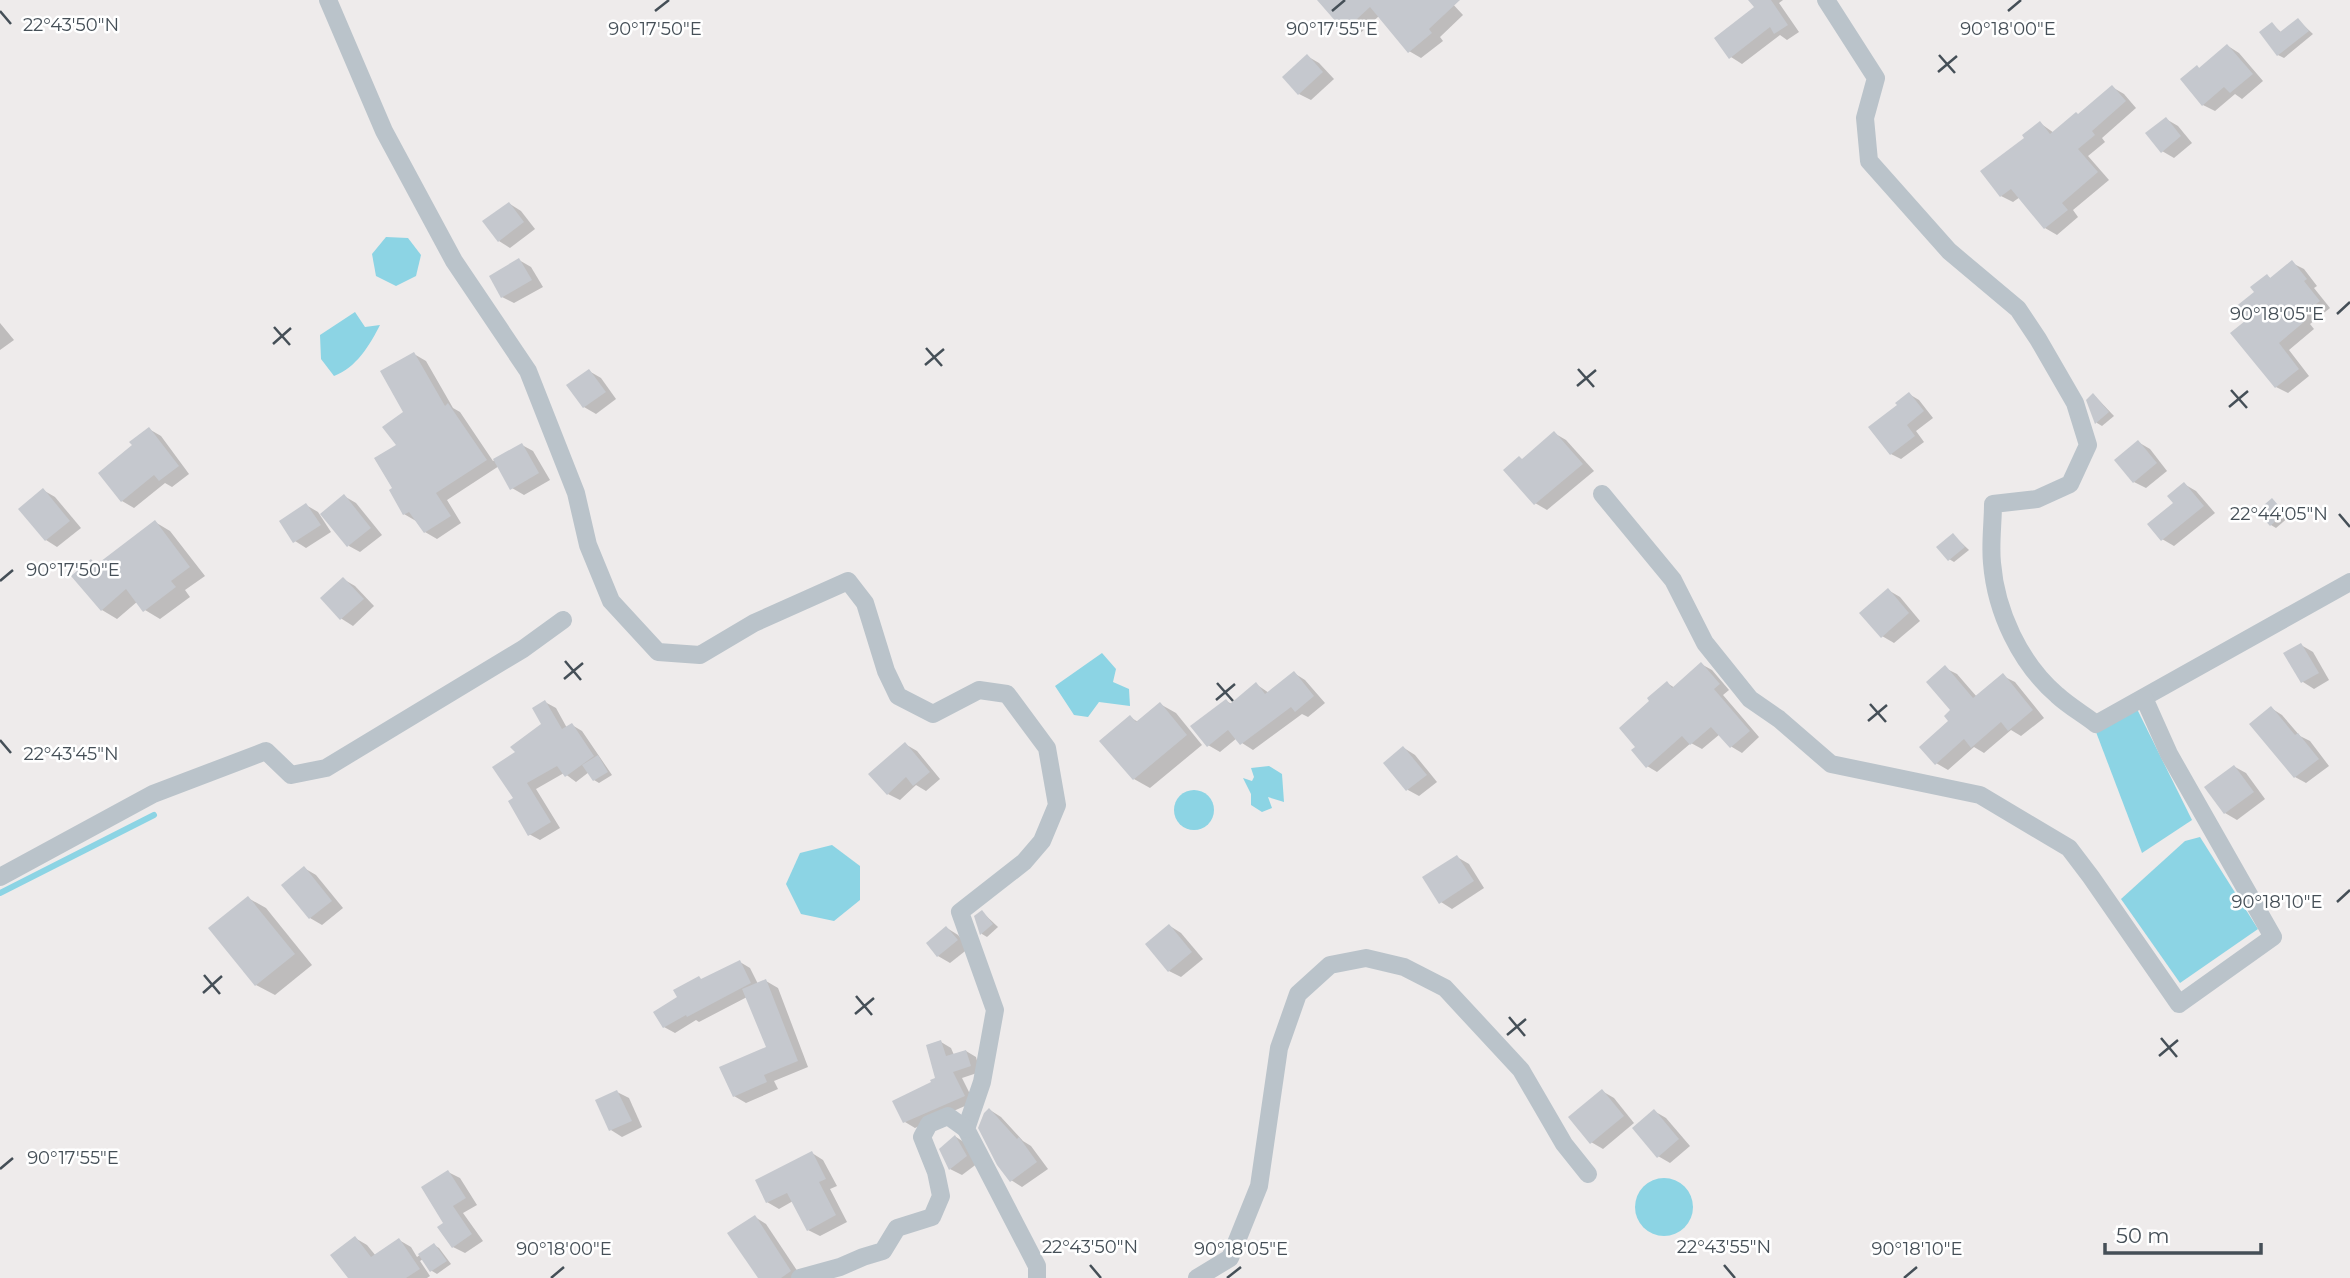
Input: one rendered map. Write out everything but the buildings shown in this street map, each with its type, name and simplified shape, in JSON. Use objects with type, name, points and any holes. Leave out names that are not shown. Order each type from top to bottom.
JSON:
[{"type":"street","points":[[328,0],[384,131],[454,261],[528,371],[576,493],[588,544],[611,601],[658,652],[700,654],[754,623],[848,581],[865,603],[886,671],[898,696],[933,714],[979,690],[1007,694],[1047,748],[1057,805],[1042,841],[1024,862],[960,912],[995,1010],[982,1082],[966,1129]]},
{"type":"street","points":[[1826,0],[1876,78],[1865,118],[1869,161],[1949,251],[2018,309],[2075,403],[2088,445],[2070,484],[2037,499],[1993,504],[1992,564],[2004,620],[2034,670],[2057,695],[2096,724],[2350,582]]},
{"type":"street","points":[[1602,494],[1673,580],[1704,643],[1750,699],[1779,719],[1831,764],[1980,795],[2069,848],[2179,1004],[2273,937],[2175,766],[2144,698]]},
{"type":"street","points":[[0,877],[153,794],[266,751],[291,775],[326,768],[523,649],[563,620]]},
{"type":"street","points":[[1197,1278],[1230,1258],[1259,1186],[1279,1048],[1298,994],[1330,965],[1366,958],[1404,967],[1444,988],[1521,1070],[1564,1144],[1588,1174]]},
{"type":"street","points":[[800,1278],[883,1251],[897,1228],[932,1217],[941,1196],[936,1172],[922,1137],[929,1124],[948,1116],[966,1129],[1037,1266],[1037,1278]]},
{"type":"water","points":[[386,237],[408,238],[421,255],[416,276],[396,286],[376,276],[372,254]]},
{"type":"water","points":[[355,312],[365,327],[380,325],[356,362],[334,376],[321,359],[320,335]]},
{"type":"water","points":[[1102,653],[1116,669],[1113,682],[1129,689],[1130,706],[1099,702],[1088,717],[1074,715],[1055,686]]},
{"type":"water","points":[[2137,709],[2192,820],[2142,853],[2096,732]]},
{"type":"water","points":[[1269,766],[1282,774],[1284,802],[1268,797],[1272,808],[1262,812],[1251,805],[1251,794],[1243,778],[1252,781],[1254,777],[1251,768]]},
{"type":"water","points":[[1194,790],[1202,791],[1208,796],[1213,802],[1213,818],[1208,824],[1202,829],[1194,830],[1186,829],[1180,824],[1175,818],[1174,810],[1175,802],[1180,796],[1186,791]]},
{"type":"water","points":[[2200,837],[2258,929],[2180,983],[2121,899],[2185,841]]},
{"type":"water","points":[[832,845],[860,866],[860,900],[834,921],[801,914],[786,884],[800,853]]},
{"type":"water","points":[[1664,1178],[1675,1180],[1688,1191],[1693,1207],[1691,1218],[1680,1231],[1664,1236],[1653,1234],[1640,1223],[1635,1207],[1637,1196],[1648,1183]]},
{"type":"waterway","points":[[0,893],[154,815]]}]
